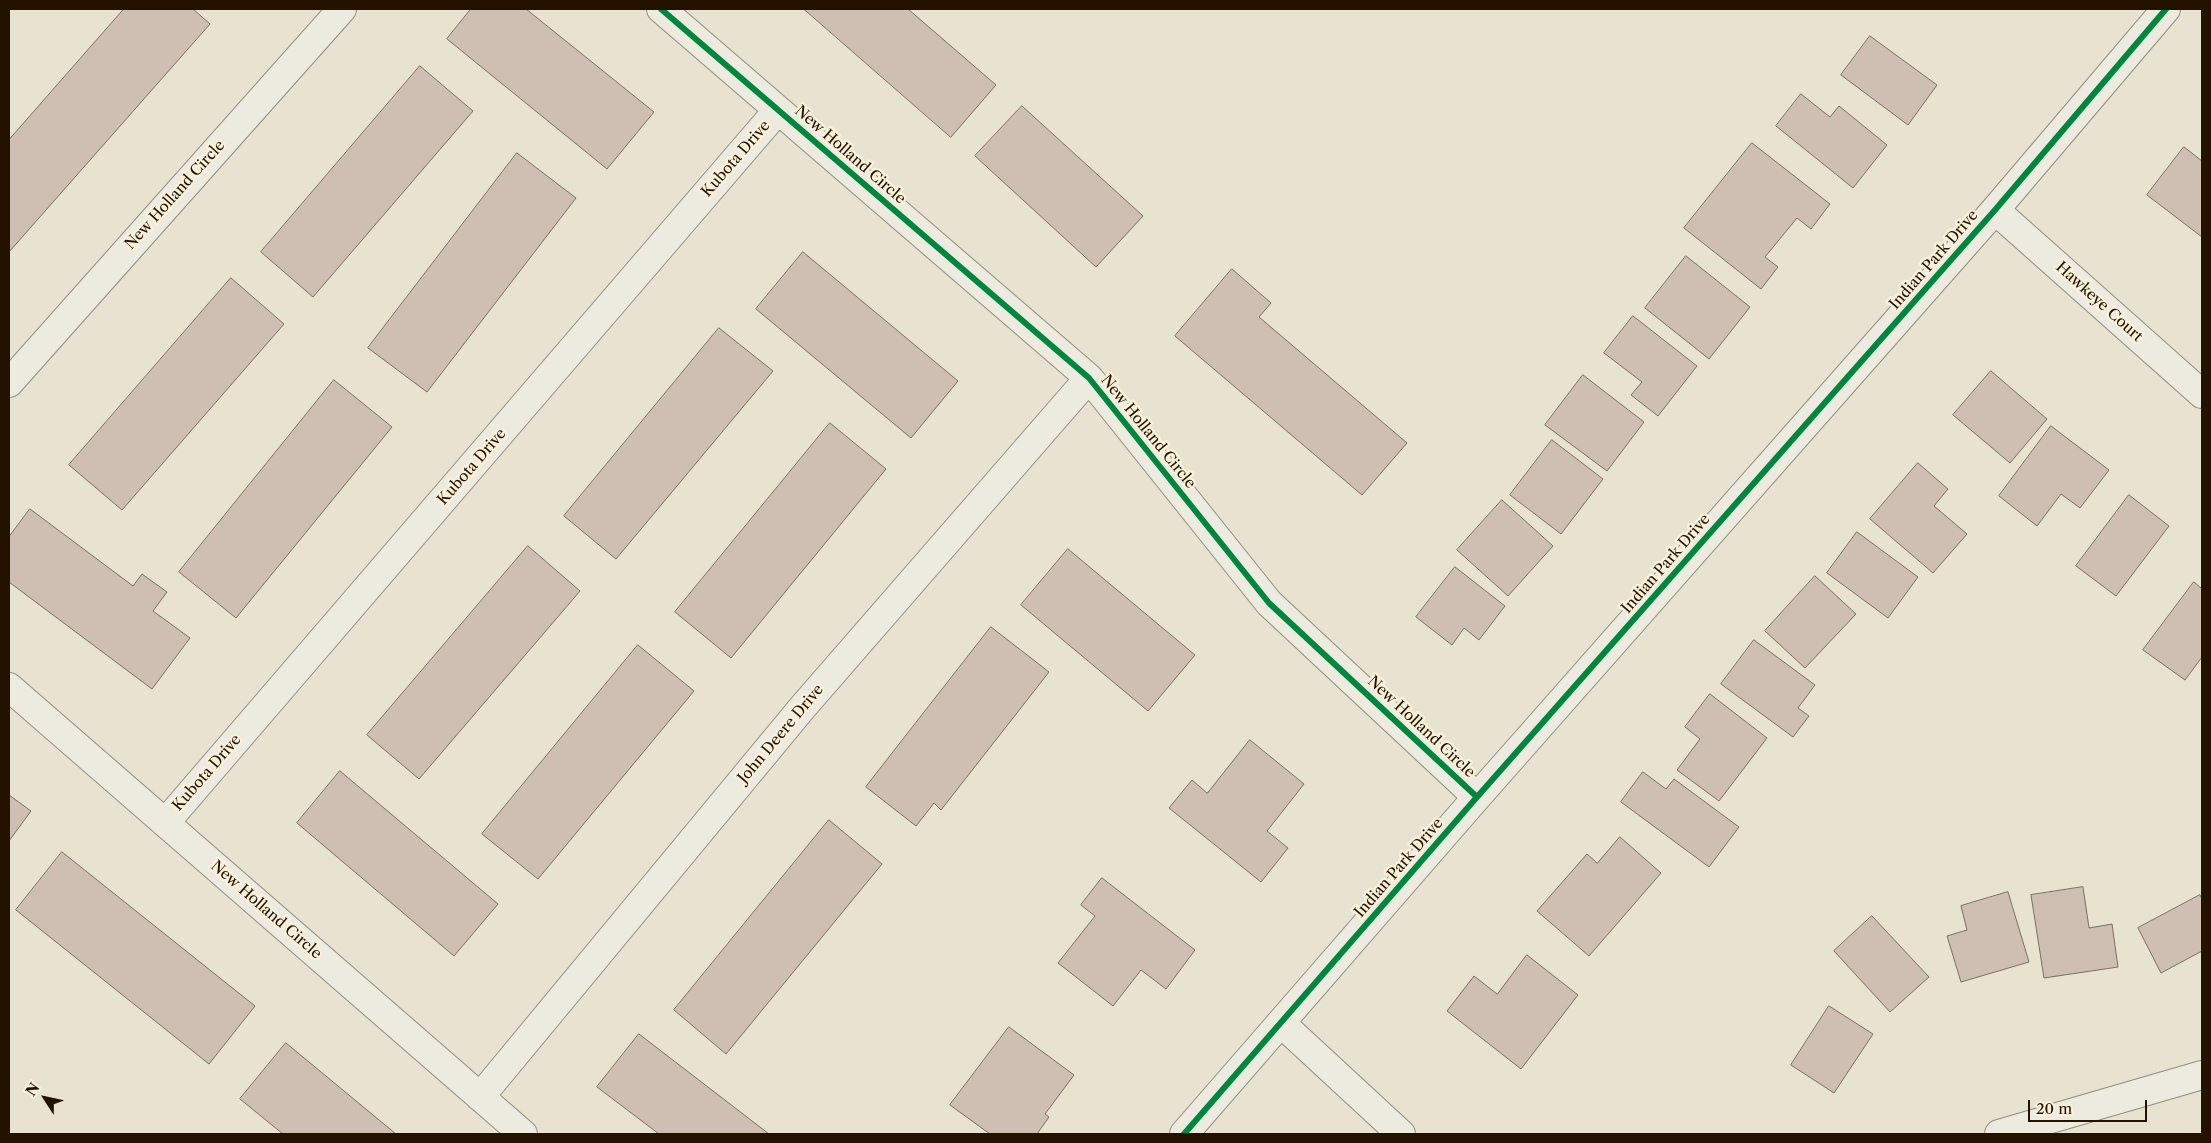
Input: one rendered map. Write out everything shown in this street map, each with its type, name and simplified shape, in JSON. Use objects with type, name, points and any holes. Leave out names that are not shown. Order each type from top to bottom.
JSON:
[{"type":"street","name":"New Holland Circle","points":[[9,383],[342,9]]},
{"type":"street","name":"New Holland Circle","points":[[661,9],[1089,378],[1269,602],[1477,797]]},
{"type":"street","name":"Indian Park Drive","points":[[1184,1134],[1477,797],[1995,210],[2166,9]]},
{"type":"street","name":"Kubota Drive","points":[[165,823],[778,110]]},
{"type":"street","name":"Hawkeye Court","points":[[1995,210],[2202,394]]},
{"type":"street","name":"John Deere Drive","points":[[480,1097],[802,708],[1089,378]]},
{"type":"street","name":"New Holland Circle","points":[[9,687],[523,1134]]},
{"type":"street","points":[[1281,1023],[1401,1134]]},
{"type":"street","points":[[1999,1134],[2202,1075]]},
{"type":"building","points":[[124,9],[193,9],[210,24],[9,252],[9,140]]},
{"type":"building","points":[[471,9],[526,9],[654,112],[607,169],[447,39]]},
{"type":"building","points":[[804,9],[908,9],[996,85],[951,137]]},
{"type":"building","points":[[1870,36],[1937,85],[1908,125],[1841,75]]},
{"type":"building","points":[[420,66],[473,111],[313,297],[261,252]]},
{"type":"building","points":[[1801,94],[1830,117],[1839,106],[1887,145],[1853,188],[1776,126]]},
{"type":"building","points":[[1022,106],[1143,216],[1096,267],[975,156]]},
{"type":"building","points":[[1752,143],[1830,204],[1811,229],[1797,218],[1765,257],[1778,267],[1761,289],[1684,228]]},
{"type":"building","points":[[2184,147],[2202,161],[2202,237],[2147,195]]},
{"type":"building","points":[[517,153],[576,198],[427,392],[368,348]]},
{"type":"building","points":[[803,252],[958,381],[911,438],[756,309]]},
{"type":"building","points":[[1686,256],[1750,307],[1709,359],[1645,308]]},
{"type":"building","points":[[1232,269],[1271,303],[1259,317],[1407,443],[1362,495],[1175,336]]},
{"type":"building","points":[[231,278],[284,324],[122,510],[69,465]]},
{"type":"building","points":[[1633,316],[1697,366],[1658,416],[1631,395],[1642,382],[1604,353]]},
{"type":"building","points":[[719,328],[773,371],[616,559],[564,516]]},
{"type":"building","points":[[1991,371],[2047,419],[2010,463],[1953,415]]},
{"type":"building","points":[[1583,375],[1644,422],[1607,471],[1545,425]]},
{"type":"building","points":[[334,380],[392,427],[236,618],[179,572]]},
{"type":"building","points":[[830,423],[886,469],[731,658],[675,612]]},
{"type":"building","points":[[2051,426],[2109,470],[2080,508],[2061,494],[2037,526],[1999,496]]},
{"type":"building","points":[[1552,440],[1603,479],[1561,534],[1510,495]]},
{"type":"building","points":[[1918,463],[1948,489],[1934,506],[1967,534],[1933,573],[1870,519]]},
{"type":"building","points":[[2129,495],[2169,526],[2116,596],[2076,566]]},
{"type":"building","points":[[1502,500],[1553,546],[1508,596],[1457,550]]},
{"type":"building","points":[[30,509],[133,586],[142,574],[167,592],[153,611],[190,638],[152,689],[9,582],[9,537]]},
{"type":"building","points":[[1857,532],[1918,577],[1888,618],[1827,573]]},
{"type":"building","points":[[528,546],[580,591],[419,779],[367,735]]},
{"type":"building","points":[[1068,549],[1195,655],[1148,711],[1021,605]]},
{"type":"building","points":[[1455,567],[1505,606],[1479,640],[1464,628],[1452,645],[1416,617]]},
{"type":"building","points":[[1815,576],[1856,614],[1805,668],[1765,631]]},
{"type":"building","points":[[2194,582],[2202,589],[2202,657],[2185,680],[2143,650]]},
{"type":"building","points":[[991,627],[1049,672],[941,810],[934,803],[916,826],[866,787]]},
{"type":"building","points":[[1754,640],[1815,685],[1798,708],[1809,716],[1793,737],[1721,684]]},
{"type":"building","points":[[638,645],[694,691],[538,879],[482,834]]},
{"type":"building","points":[[1710,694],[1767,738],[1719,801],[1677,770],[1700,739],[1685,727]]},
{"type":"building","points":[[1250,740],[1304,784],[1267,831],[1288,848],[1261,882],[1169,808],[1192,780],[1207,793]]},
{"type":"building","points":[[340,771],[498,904],[454,956],[297,823]]},
{"type":"building","points":[[1643,772],[1666,789],[1674,779],[1739,827],[1709,867],[1621,802]]},
{"type":"building","points":[[9,795],[31,811],[9,841]]},
{"type":"building","points":[[829,820],[882,864],[726,1054],[674,1010]]},
{"type":"building","points":[[1620,837],[1661,873],[1589,956],[1537,911],[1587,854],[1597,863]]},
{"type":"building","points":[[62,852],[255,1006],[209,1064],[16,910]]},
{"type":"building","points":[[1102,878],[1195,950],[1166,989],[1141,970],[1113,1006],[1058,963],[1095,916],[1081,905]]},
{"type":"building","points":[[2083,887],[2089,928],[2112,924],[2118,967],[2044,978],[2031,895]]},
{"type":"building","points":[[2008,892],[2029,962],[1961,982],[1947,936],[1967,930],[1961,906]]},
{"type":"building","points":[[2200,895],[2202,899],[2202,951],[2161,973],[2138,928]]},
{"type":"building","points":[[1872,916],[1929,977],[1890,1012],[1834,951]]},
{"type":"building","points":[[1527,955],[1578,995],[1521,1069],[1447,1011],[1474,976],[1497,994]]},
{"type":"building","points":[[1829,1006],[1873,1034],[1834,1093],[1791,1065]]},
{"type":"building","points":[[1009,1027],[1074,1075],[1045,1114],[1049,1117],[1037,1134],[990,1134],[950,1105]]},
{"type":"building","points":[[639,1034],[769,1134],[659,1134],[597,1087]]},
{"type":"building","points":[[286,1043],[396,1134],[283,1134],[240,1099]]},
{"type":"cycle path","points":[[661,9],[1089,378],[1269,603],[1477,797]]},
{"type":"cycle path","points":[[1184,1134],[1477,797],[1995,210],[2166,9]]}]
